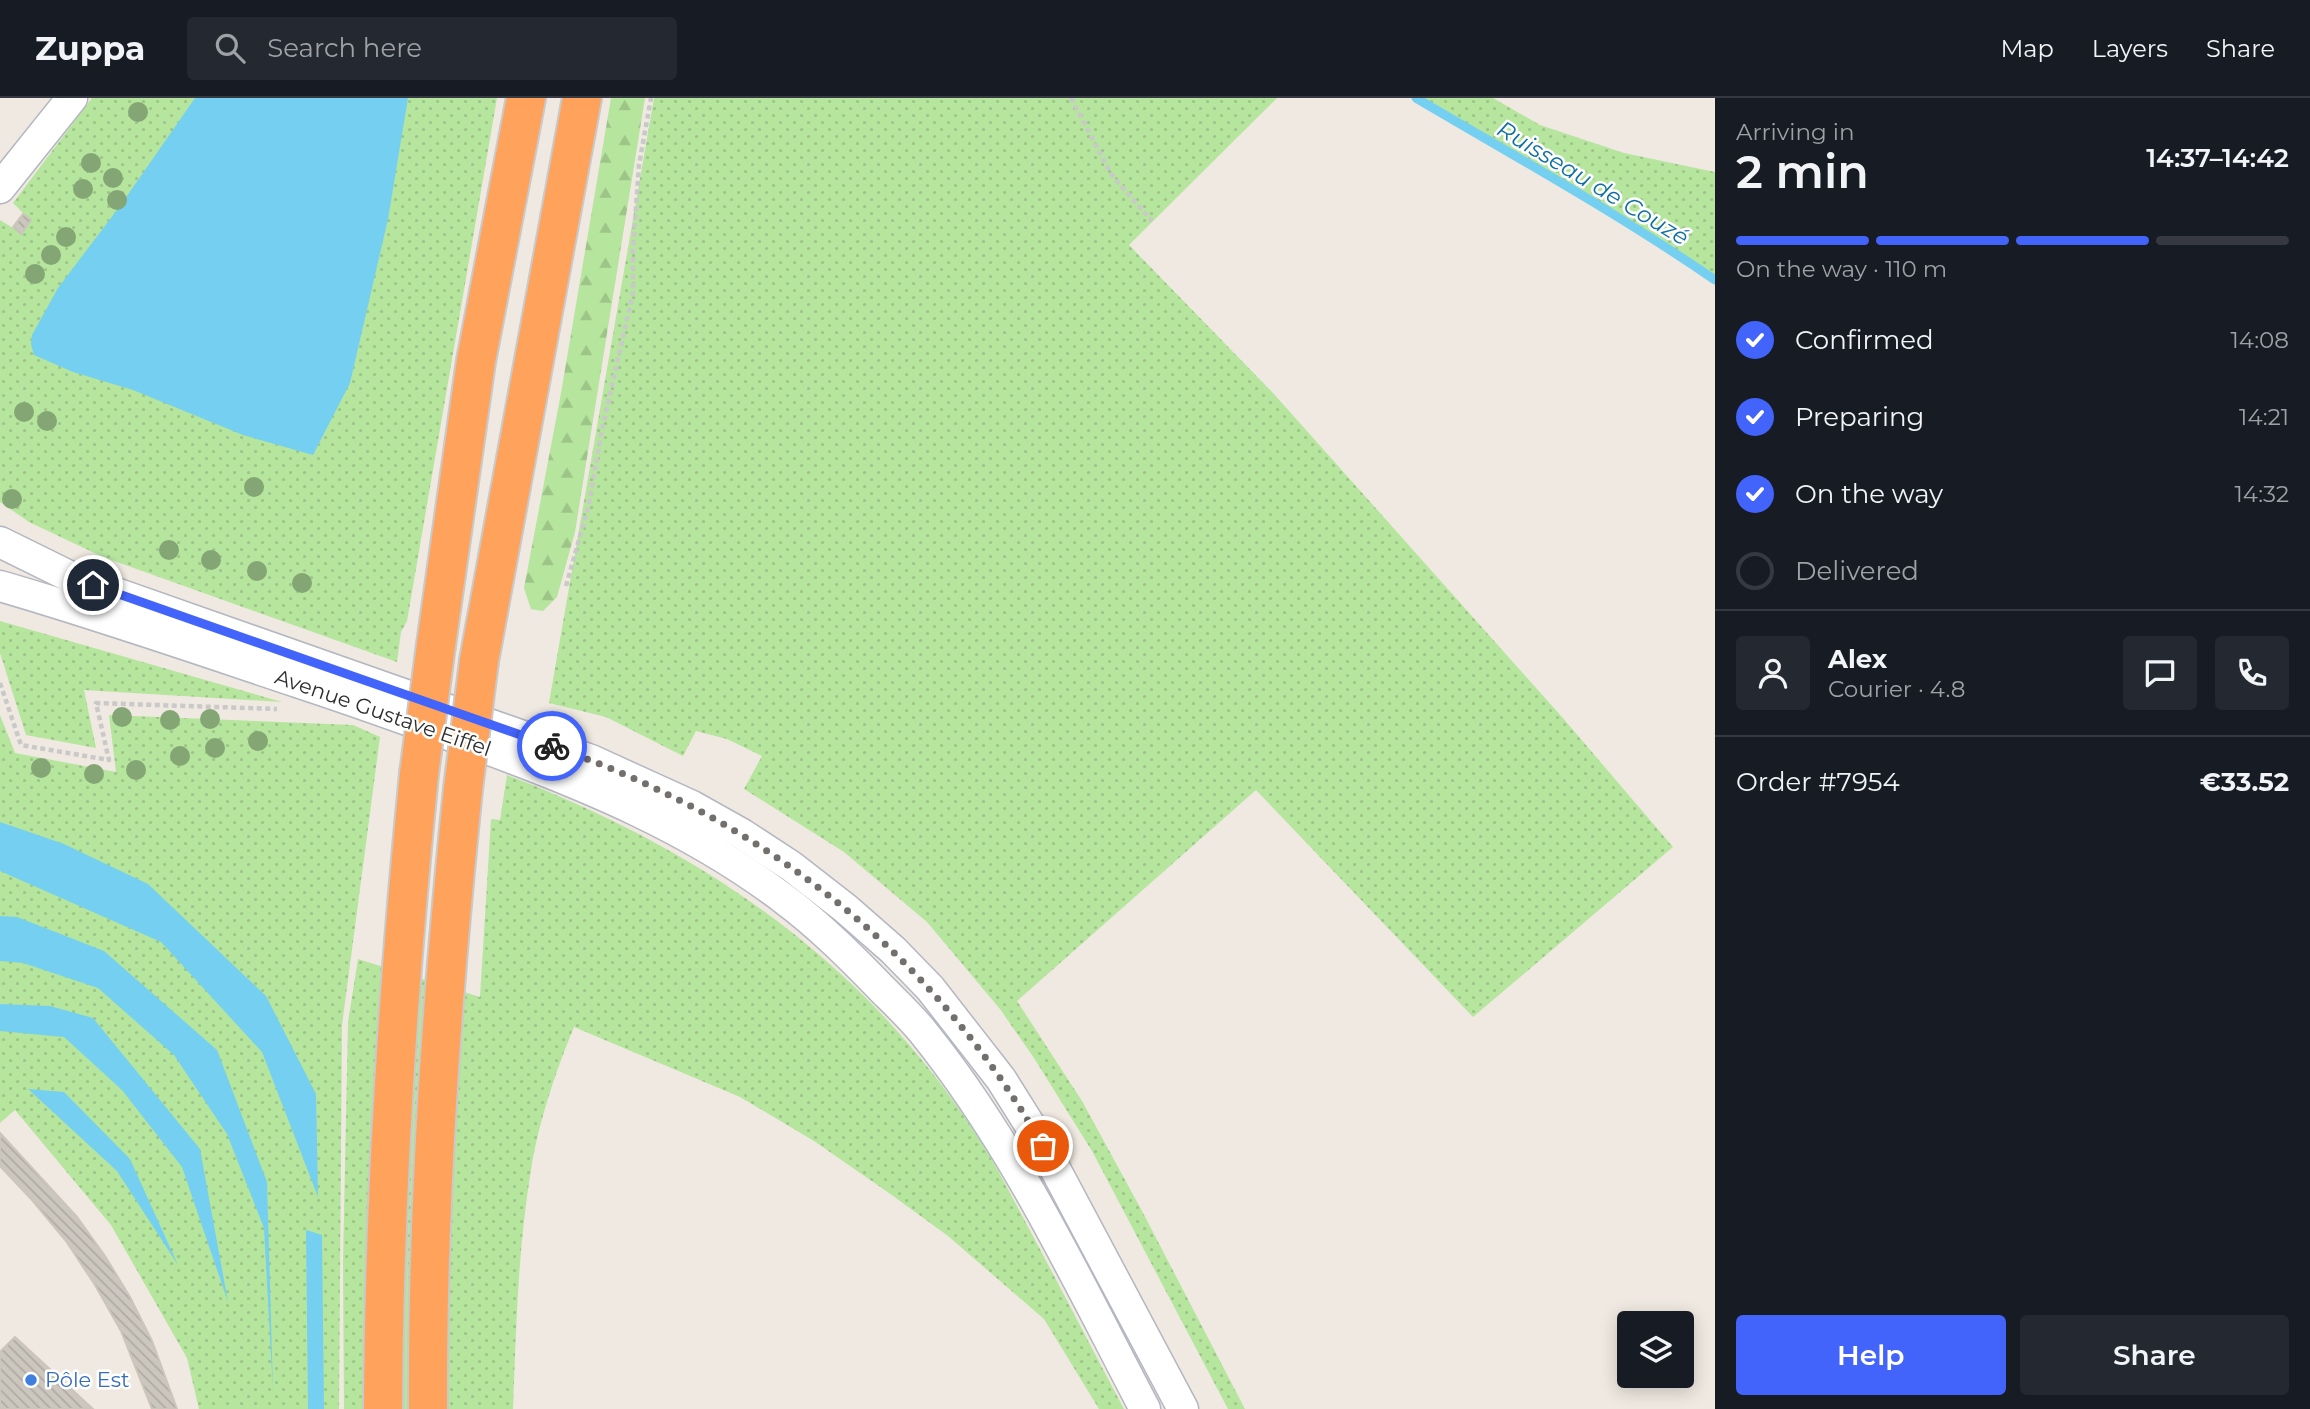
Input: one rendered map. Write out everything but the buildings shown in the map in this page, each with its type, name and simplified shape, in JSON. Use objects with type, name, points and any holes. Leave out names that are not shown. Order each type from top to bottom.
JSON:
[{"type":"highway","points":[[383,1409],[388,1180],[405,924],[419,774],[476,361],[526,98]]},
{"type":"highway","points":[[428,1409],[427,1328],[432,1171],[440,1040],[463,789],[479,661],[582,98]]},
{"type":"street","points":[[0,188],[72,98]]},
{"type":"street","name":"Avenue Gustave Eiffel","points":[[0,542],[73,578],[591,760],[692,806],[791,866],[893,950],[930,988],[1001,1079],[1043,1146],[1183,1409]]},
{"type":"street","name":"Avenue Gustave Eiffel","points":[[0,586],[103,617],[377,708],[554,773],[637,810],[731,862],[783,898],[832,939],[912,1019],[970,1093],[1019,1169],[1145,1409]]},
{"type":"path","points":[[566,586],[588,508],[602,430],[633,293],[639,164],[651,98]]},
{"type":"path","points":[[1071,98],[1111,174],[1152,221]]},
{"type":"path","points":[[0,682],[21,745],[109,760],[96,703],[281,709]]},
{"type":"green space","points":[[92,98],[497,98],[407,621],[401,632],[397,662],[103,557],[29,522],[0,502],[0,220],[21,233],[31,221],[13,203]]},
{"type":"green space","points":[[611,98],[645,98],[575,532],[557,597],[543,611],[531,609],[524,588],[561,393]]},
{"type":"green space","points":[[654,98],[1277,98],[1129,245],[1273,393],[1562,717],[1673,847],[1473,1017],[1256,790],[1017,1001],[1082,1101],[1245,1409],[1228,1409],[1092,1151],[1034,1058],[1000,1009],[927,922],[844,852],[744,789],[762,756],[727,739],[696,731],[683,756],[606,717],[549,703]]},
{"type":"green space","points":[[1416,98],[1493,98],[1540,125],[1624,153],[1715,172],[1715,280],[1605,209]]},
{"type":"green space","points":[[0,621],[282,702],[84,690],[96,748],[26,735],[0,653]]},
{"type":"green space","points":[[0,715],[15,753],[116,772],[109,715],[353,725],[380,737],[342,1025],[339,1409],[199,1409],[187,1358],[111,1225],[15,1110],[0,1123]]},
{"type":"green space","points":[[507,775],[579,805],[648,839],[713,877],[775,919],[833,967],[886,1019],[936,1078],[981,1142],[1124,1409],[1099,1409],[1044,1319],[948,1236],[889,1193],[814,1141],[740,1097],[574,1027],[548,1097],[531,1170],[520,1259],[513,1409],[344,1409],[343,1262],[348,1022],[358,959],[480,997],[491,819],[500,820]]},
{"type":"water","points":[[195,98],[408,98],[388,219],[350,383],[313,455],[243,435],[133,390],[73,372],[34,355],[32,335],[58,288],[120,206]]},
{"type":"water","points":[[0,822],[64,844],[148,884],[266,996],[316,1094],[318,1197],[262,1052],[161,942],[0,871]]},
{"type":"water","points":[[0,916],[17,917],[104,951],[217,1050],[267,1182],[273,1391],[264,1228],[227,1134],[174,1055],[98,988],[23,963],[0,961]]},
{"type":"water","points":[[0,1004],[50,1006],[93,1018],[200,1149],[228,1302],[182,1167],[122,1090],[64,1037],[0,1031]]},
{"type":"water","points":[[28,1089],[64,1092],[130,1159],[178,1265],[117,1171]]},
{"type":"water","points":[[306,1230],[322,1235],[324,1409],[308,1409]]},
{"type":"waterway","name":"Ruisseau de Couzé","points":[[1416,98],[1605,209],[1715,280]]},
{"type":"way so far","points":[[552,746],[645,783],[692,806],[775,855],[845,908],[893,950],[930,988],[1001,1079],[1043,1146]]},
{"type":"place","name":"Pôle Est","points":[[31,1380]]},
{"type":"route","points":[[93,585],[552,746]]}]
